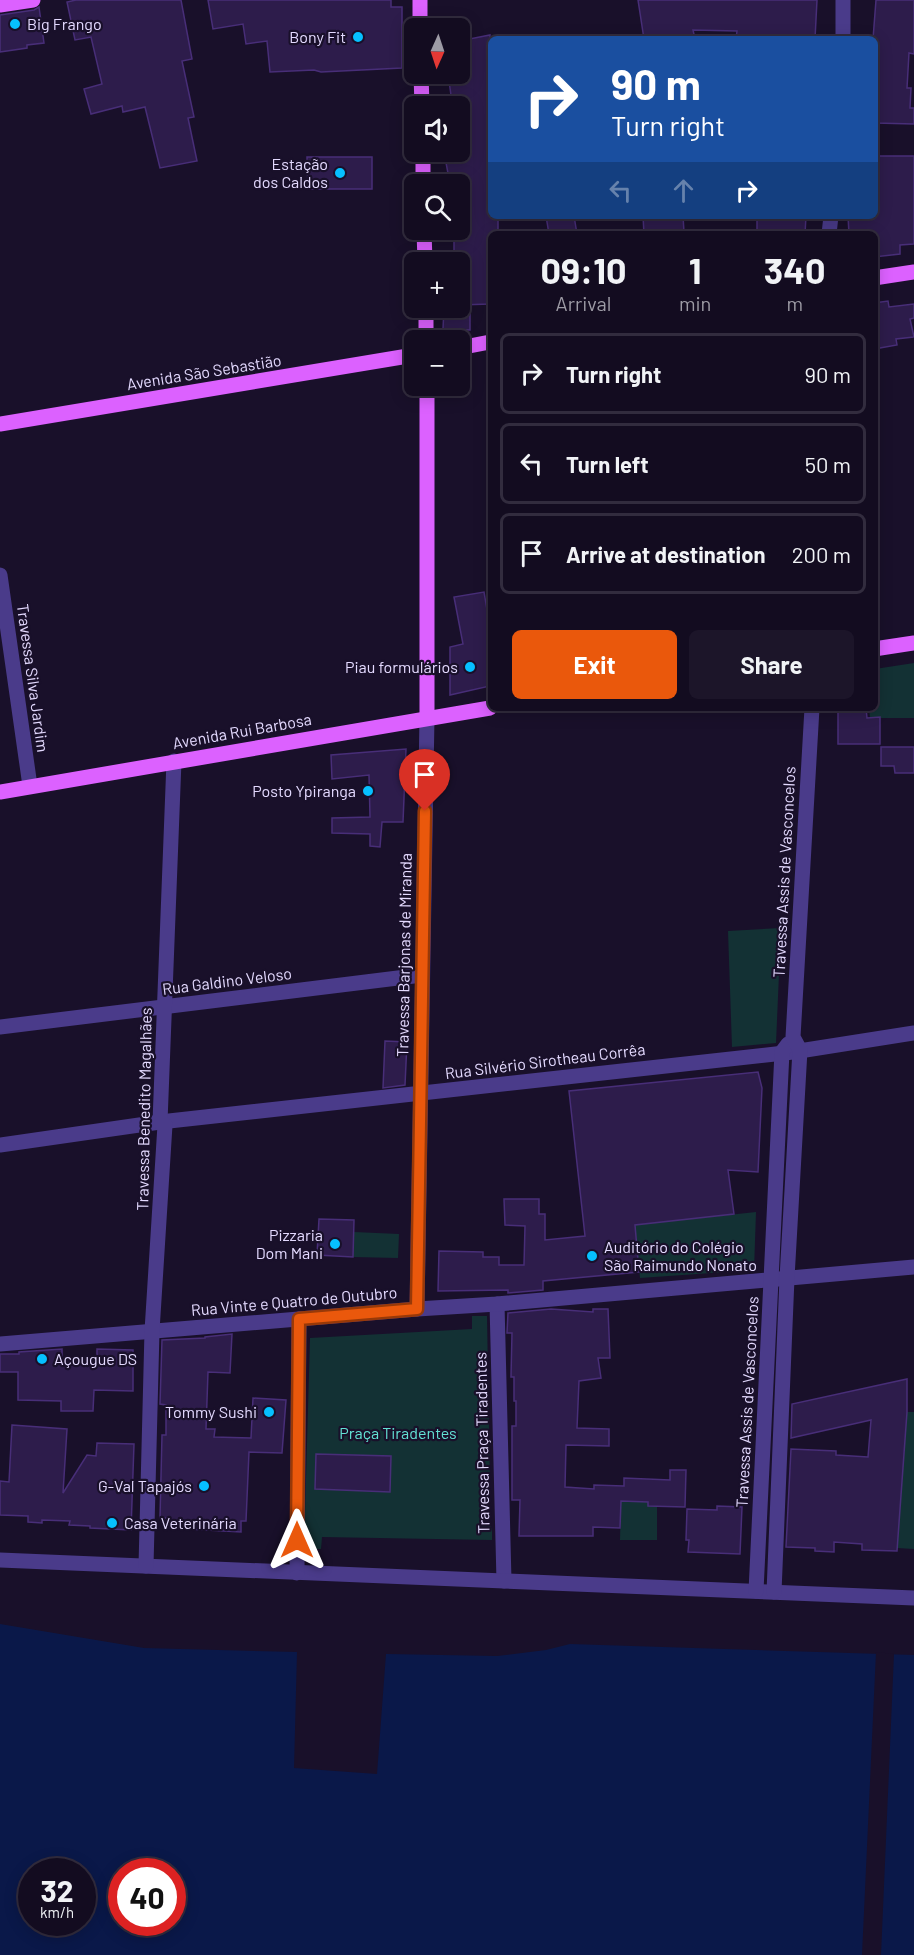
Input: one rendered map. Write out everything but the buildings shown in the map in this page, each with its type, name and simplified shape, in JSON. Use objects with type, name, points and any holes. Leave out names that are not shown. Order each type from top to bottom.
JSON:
[{"type":"main road","points":[[0,5],[33,0]]},
{"type":"main road","points":[[420,0],[420,18]]},
{"type":"main road","points":[[878,277],[914,272]]},
{"type":"main road","points":[[470,346],[488,342]]},
{"type":"main road","name":"Avenida São Sebastião","points":[[0,424],[404,357]]},
{"type":"main road","name":"Travessa Barjonas de Miranda","points":[[427,396],[427,717]]},
{"type":"main road","points":[[878,648],[914,643]]},
{"type":"main road","name":"Avenida Rui Barbosa","points":[[0,792],[488,708]]},
{"type":"street","points":[[843,0],[843,36]]},
{"type":"street","name":"Travessa Silva Jardim","points":[[0,575],[30,786]]},
{"type":"street","name":"Travessa Assis de Vasconcelos","points":[[774,1592],[812,711]]},
{"type":"street","name":"Travessa Barjonas de Miranda","points":[[417,1309],[427,717]]},
{"type":"street","name":"Travessa Benedito Magalhães","points":[[146,1566],[152,1331],[165,1125],[160,1122],[174,761]]},
{"type":"street","name":"Rua Galdino Veloso","points":[[0,1027],[422,975]]},
{"type":"street","points":[[782,1052],[797,1044],[914,1032]]},
{"type":"street","name":"Travessa Assis de Vasconcelos","points":[[756,1591],[782,1052]]},
{"type":"street","name":"Rua Silvério Sirotheau Corrêa","points":[[0,1144],[160,1122],[782,1052]]},
{"type":"street","name":"Rua Vinte e Quatro de Outubro","points":[[0,1344],[497,1304],[914,1267]]},
{"type":"street","name":"Travessa Praça Tiradentes","points":[[497,1304],[504,1581]]},
{"type":"street","points":[[297,1572],[299,1319]]},
{"type":"street","points":[[0,1560],[914,1598]]},
{"type":"green space","points":[[914,663],[914,718],[870,718],[869,711],[878,711],[878,669]]},
{"type":"green space","points":[[781,928],[776,1043],[732,1047],[728,931]]},
{"type":"green space","points":[[756,1212],[754,1270],[640,1278],[635,1225]]},
{"type":"green space","points":[[354,1232],[399,1234],[398,1258],[353,1257]]},
{"type":"green space","name":"Praça Tiradentes","points":[[472,1316],[487,1316],[490,1487],[485,1492],[485,1517],[492,1529],[492,1540],[322,1537],[321,1549],[304,1549],[310,1338],[472,1329]]},
{"type":"green space","points":[[907,1412],[914,1412],[914,1549],[897,1548]]},
{"type":"green space","points":[[621,1501],[648,1502],[648,1506],[657,1506],[657,1540],[620,1540]]},
{"type":"shaded area","points":[[0,1624],[144,1648],[297,1652],[294,1768],[377,1774],[386,1654],[497,1656],[546,1650],[570,1644],[914,1655],[914,1955],[0,1955]]},
{"type":"pier","points":[[876,1652],[894,1654],[881,1955],[862,1955]]},
{"type":"place","name":"Big Frango","points":[[15,24]]},
{"type":"place","name":"Bony Fit","points":[[358,37]]},
{"type":"place","name":"Estação dos Caldos","points":[[340,173]]},
{"type":"place","name":"Piau formulários","points":[[470,667]]},
{"type":"place","name":"Posto Ypiranga","points":[[368,791]]},
{"type":"place","name":"Pizzaria Dom Mani","points":[[335,1244]]},
{"type":"place","name":"Auditório do Colégio São Raimundo Nonato","points":[[592,1256]]},
{"type":"place","name":"Açougue DS","points":[[42,1359]]},
{"type":"place","name":"Tommy Sushi","points":[[269,1412]]},
{"type":"place","name":"G-Val Tapajós","points":[[204,1486]]},
{"type":"place","name":"Casa Veterinária","points":[[112,1523]]},
{"type":"route","points":[[297,1540],[299,1319],[417,1309],[425,811]]}]
